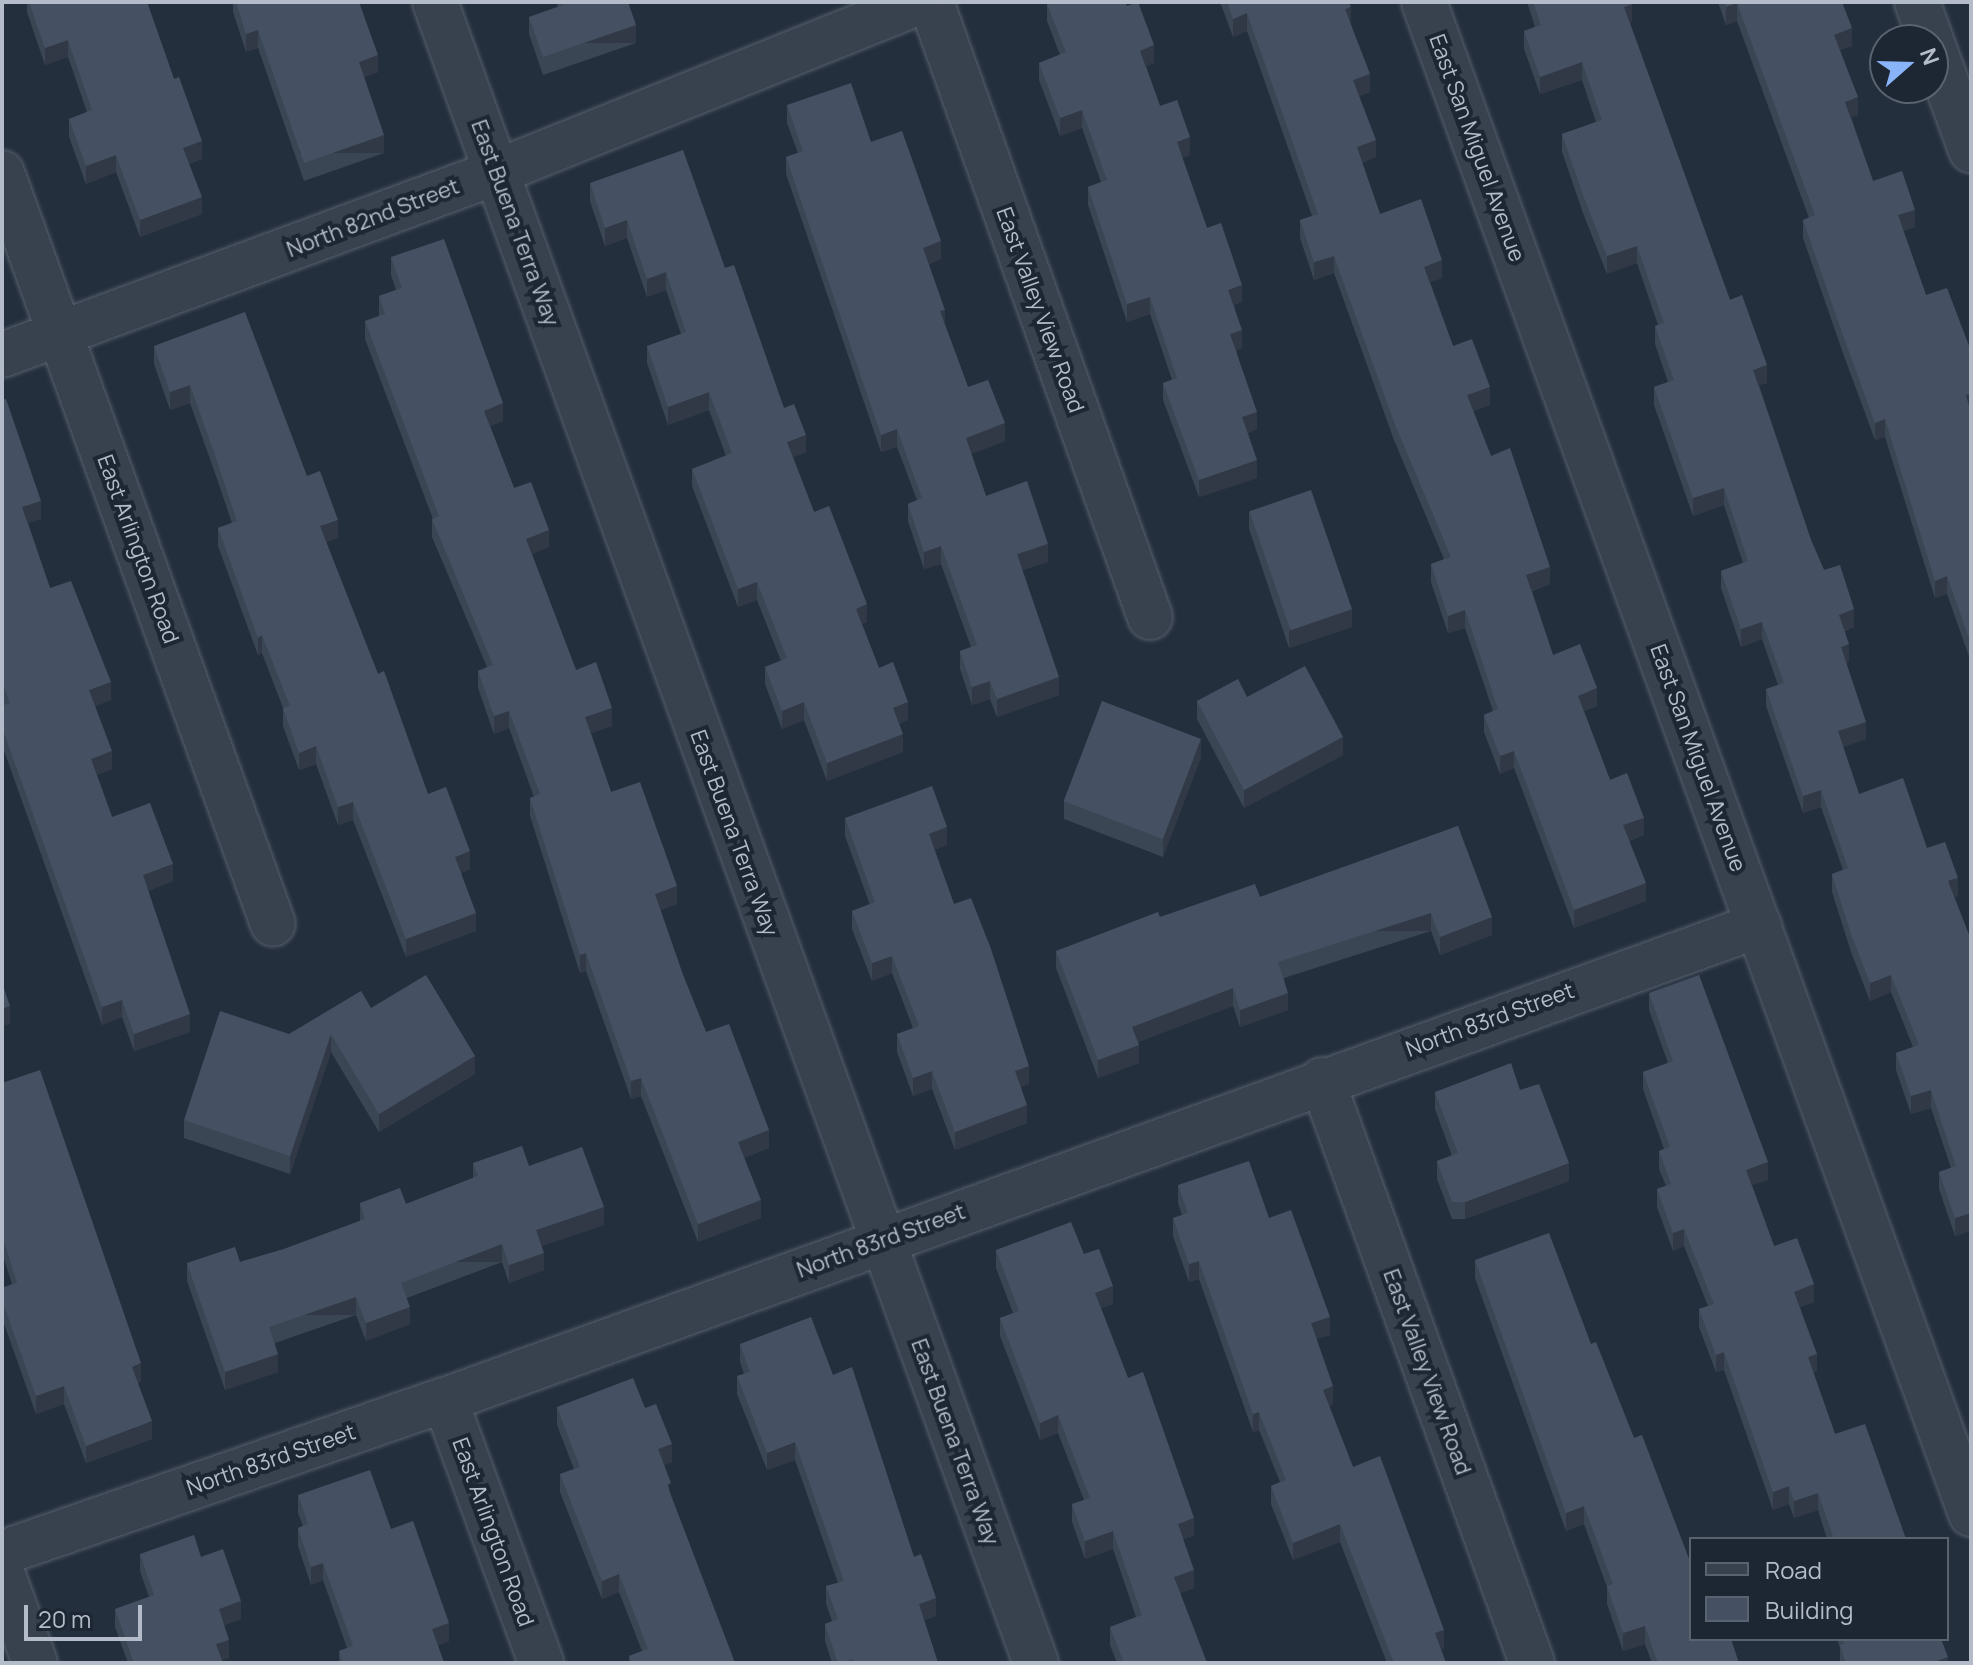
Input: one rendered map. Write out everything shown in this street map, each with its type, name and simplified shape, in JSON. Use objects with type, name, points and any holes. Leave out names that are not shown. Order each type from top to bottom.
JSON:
[{"type":"street","name":"East Buena Terra Way","points":[[435,2],[1036,1663]]},
{"type":"street","name":"North 82nd Street","points":[[2,355],[497,172],[919,2]]},
{"type":"street","name":"East Valley View Road","points":[[931,2],[1150,617]]},
{"type":"street","name":"East San Miguel Avenue","points":[[1424,2],[1971,1514]]},
{"type":"street","points":[[1917,2],[1925,24]]},
{"type":"street","points":[[1949,90],[1971,150]]},
{"type":"street","name":"East Arlington Road","points":[[2,173],[273,924]]},
{"type":"street","name":"North 83rd Street","points":[[2,1553],[445,1400],[1322,1080],[1759,925]]},
{"type":"street","name":"East Valley View Road","points":[[1322,1080],[1532,1663]]},
{"type":"street","name":"East Arlington Road","points":[[445,1400],[541,1663]]},
{"type":"street","points":[[2,1573],[35,1663]]},
{"type":"building","points":[[29,2],[147,2],[174,79],[179,77],[202,141],[183,148],[202,197],[140,220],[116,155],[86,166],[69,119],[92,110],[68,40],[45,48]]},
{"type":"building","points":[[236,2],[359,2],[378,55],[359,62],[384,135],[304,163],[258,30],[246,34]]},
{"type":"building","points":[[562,2],[628,2],[636,25],[543,57],[529,17],[563,5]]},
{"type":"building","points":[[1125,2],[1127,6],[1138,2],[1154,45],[1140,51],[1160,106],[1177,100],[1190,137],[1177,142],[1207,228],[1221,223],[1242,285],[1228,290],[1242,330],[1230,334],[1257,412],[1242,417],[1257,460],[1199,480],[1163,383],[1177,378],[1150,297],[1127,304],[1088,187],[1107,180],[1082,110],[1060,118],[1039,63],[1066,52],[1047,4]]},
{"type":"building","points":[[1227,2],[1349,2],[1351,7],[1345,9],[1370,74],[1353,80],[1376,140],[1357,147],[1380,214],[1421,199],[1442,260],[1424,267],[1453,346],[1472,339],[1490,387],[1467,395],[1491,456],[1510,448],[1550,567],[1526,575],[1553,655],[1580,644],[1597,688],[1578,696],[1610,780],[1627,773],[1644,818],[1623,825],[1646,883],[1574,910],[1514,751],[1500,756],[1484,715],[1498,709],[1465,610],[1448,616],[1431,564],[1451,557],[1394,422],[1334,256],[1314,262],[1300,220],[1318,214],[1247,13],[1233,19]]},
{"type":"building","points":[[1533,2],[1632,4],[1624,7],[1730,300],[1742,295],[1767,365],[1753,370],[1811,540],[1824,570],[1840,565],[1854,609],[1839,615],[1849,644],[1841,647],[1866,722],[1838,731],[1859,794],[1903,778],[1927,848],[1945,842],[1958,878],[1948,881],[1971,940],[1971,1213],[1955,1218],[1939,1172],[1956,1166],[1931,1090],[1911,1096],[1896,1053],[1919,1045],[1891,975],[1870,983],[1851,934],[1832,874],[1848,868],[1821,790],[1803,796],[1766,689],[1784,683],[1762,622],[1741,629],[1721,571],[1748,561],[1724,488],[1693,498],[1654,387],[1674,380],[1655,326],[1664,323],[1637,246],[1607,256],[1562,134],[1602,120],[1582,62],[1540,77],[1524,31],[1541,25]]},
{"type":"building","points":[[1724,2],[1842,2],[1852,28],[1834,35],[1858,97],[1845,102],[1873,181],[1902,171],[1915,210],[1898,215],[1926,295],[1947,288],[1971,351],[1971,394],[1966,395],[1971,413],[1971,644],[1947,576],[1935,581],[1885,419],[1875,423],[1803,220],[1815,215],[1737,3],[1726,7]]},
{"type":"building","points":[[851,83],[871,142],[902,131],[941,241],[923,248],[945,310],[940,311],[968,387],[988,380],[1005,423],[966,438],[986,496],[1027,481],[1048,544],[1017,554],[1059,677],[997,699],[990,681],[972,687],[960,651],[977,645],[941,546],[924,552],[908,504],[922,498],[897,429],[881,435],[786,157],[803,151],[787,105]]},
{"type":"building","points":[[683,150],[725,268],[734,265],[784,408],[794,404],[806,435],[787,442],[814,512],[829,506],[867,604],[856,609],[879,668],[893,662],[908,702],[893,708],[903,734],[827,763],[804,702],[782,711],[765,667],[787,658],[757,582],[738,589],[692,469],[732,453],[709,392],[668,407],[647,346],[686,332],[666,272],[647,279],[627,220],[605,228],[590,183]]},
{"type":"building","points":[[444,239],[503,403],[484,411],[514,488],[531,482],[549,530],[526,539],[576,670],[596,662],[612,708],[585,717],[611,792],[640,782],[677,886],[655,894],[683,975],[706,1032],[729,1024],[769,1130],[738,1142],[761,1200],[698,1224],[641,1078],[631,1081],[586,953],[580,955],[530,798],[540,794],[509,711],[494,716],[478,671],[493,665],[432,519],[439,516],[365,321],[385,314],[379,296],[402,288],[391,257]]},
{"type":"building","points":[[245,312],[307,476],[320,471],[338,520],[320,526],[378,674],[384,671],[428,794],[446,787],[470,851],[455,857],[476,913],[406,939],[353,802],[338,807],[316,746],[299,753],[283,708],[290,706],[262,635],[258,638],[218,528],[237,521],[190,385],[170,392],[154,346]]},
{"type":"building","points":[[6,399],[41,501],[22,507],[50,588],[71,581],[111,682],[89,690],[112,751],[91,759],[112,817],[150,803],[173,864],[143,875],[190,1014],[134,1034],[122,1000],[102,1007],[2,727],[2,706],[10,703],[2,682],[2,400]]},
{"type":"building","points":[[1311,490],[1352,609],[1291,630],[1250,511]]},
{"type":"building","points":[[1305,666],[1343,737],[1244,790],[1197,701],[1238,679],[1247,697]]},
{"type":"building","points":[[1102,701],[1201,739],[1163,839],[1064,801]]},
{"type":"building","points":[[932,786],[947,827],[929,834],[954,904],[971,898],[1029,1066],[1015,1071],[1027,1105],[955,1132],[932,1071],[913,1078],[897,1034],[919,1026],[892,956],[872,963],[852,911],[875,902],[845,818]]},
{"type":"building","points":[[1458,826],[1492,917],[1440,937],[1431,913],[1278,962],[1288,993],[1240,1010],[1233,988],[1132,1027],[1139,1045],[1098,1060],[1056,951],[1158,912],[1160,917],[1255,884],[1260,897]]},
{"type":"building","points":[[426,975],[475,1056],[379,1114],[331,1034],[290,1156],[184,1120],[220,1011],[289,1034],[361,991],[371,1008]]},
{"type":"building","points":[[1699,975],[1768,1162],[1746,1170],[1774,1246],[1797,1238],[1814,1284],[1794,1292],[1817,1354],[1808,1357],[1835,1434],[1865,1424],[1905,1537],[1833,1537],[1818,1493],[1794,1501],[1789,1486],[1773,1492],[1724,1352],[1716,1355],[1699,1309],[1714,1304],[1684,1229],[1673,1233],[1657,1189],[1671,1184],[1659,1151],[1670,1147],[1643,1072],[1673,1061],[1649,993]]},
{"type":"building","points":[[2,983],[10,1006],[2,1009]]},
{"type":"building","points":[[1511,1063],[1520,1090],[1539,1084],[1569,1163],[1465,1202],[1452,1202],[1437,1161],[1458,1153],[1435,1092]]},
{"type":"building","points":[[40,1070],[141,1363],[132,1367],[152,1421],[86,1446],[64,1386],[36,1396],[2,1300],[2,1288],[17,1283],[2,1235],[2,1083]]},
{"type":"building","points":[[522,1146],[529,1166],[582,1147],[604,1207],[536,1230],[544,1253],[509,1265],[502,1244],[401,1283],[410,1307],[366,1323],[356,1297],[269,1327],[278,1354],[225,1372],[187,1263],[235,1247],[240,1262],[284,1249],[365,1219],[360,1203],[400,1188],[406,1204],[478,1176],[473,1163]]},
{"type":"building","points":[[1249,1161],[1269,1218],[1291,1210],[1330,1317],[1311,1323],[1333,1386],[1323,1390],[1353,1467],[1380,1456],[1444,1630],[1435,1633],[1446,1663],[1394,1663],[1340,1524],[1293,1543],[1271,1486],[1286,1480],[1259,1412],[1253,1414],[1199,1261],[1189,1264],[1173,1218],[1188,1213],[1178,1185]]},
{"type":"building","points":[[1071,1222],[1084,1254],[1099,1249],[1113,1286],[1095,1293],[1128,1378],[1143,1372],[1194,1518],[1178,1524],[1194,1570],[1174,1577],[1207,1663],[1124,1663],[1110,1627],[1142,1615],[1113,1531],[1085,1541],[1072,1504],[1090,1498],[1058,1415],[1040,1423],[1000,1318],[1019,1311],[996,1250]]},
{"type":"building","points":[[1549,1233],[1591,1344],[1596,1342],[1634,1438],[1642,1435],[1689,1559],[1689,1641],[1732,1641],[1739,1663],[1658,1663],[1645,1626],[1623,1633],[1607,1586],[1613,1584],[1584,1506],[1566,1513],[1475,1260]]},
{"type":"building","points":[[811,1317],[833,1375],[852,1367],[914,1557],[921,1554],[936,1598],[919,1604],[938,1663],[854,1663],[853,1659],[838,1663],[825,1624],[838,1619],[826,1586],[844,1581],[795,1442],[767,1453],[737,1376],[750,1372],[740,1344]]},
{"type":"building","points":[[633,1378],[645,1408],[656,1404],[672,1444],[658,1449],[671,1483],[667,1485],[735,1663],[632,1663],[629,1656],[648,1649],[619,1574],[602,1581],[560,1474],[580,1467],[557,1407]]},
{"type":"building","points":[[370,1470],[391,1529],[413,1521],[449,1623],[432,1629],[444,1663],[343,1663],[339,1651],[353,1646],[323,1563],[311,1567],[298,1528],[308,1524],[298,1495]]},
{"type":"building","points":[[194,1535],[201,1557],[223,1549],[241,1601],[219,1609],[229,1640],[216,1644],[223,1663],[134,1663],[115,1609],[154,1595],[140,1554]]},
{"type":"building","points":[[1843,1641],[1942,1641],[1948,1657],[1931,1663],[1846,1663],[1840,1645],[1844,1644]]}]
